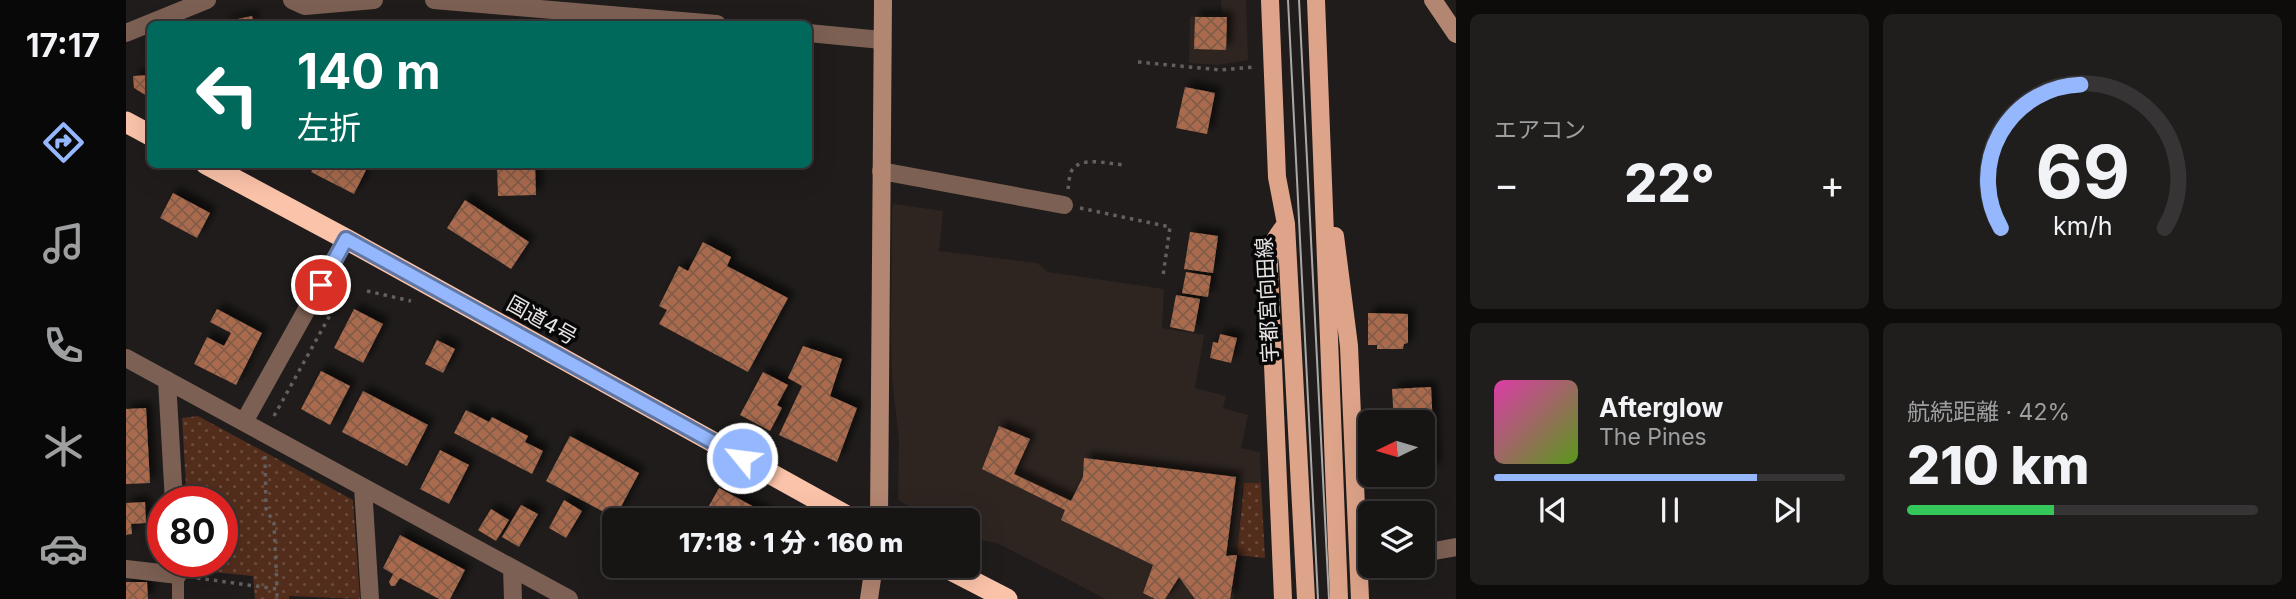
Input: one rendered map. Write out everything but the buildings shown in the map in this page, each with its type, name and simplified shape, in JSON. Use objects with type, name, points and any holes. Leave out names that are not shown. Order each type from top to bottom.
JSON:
[{"type":"highway","points":[[126,122],[147,133]]},
{"type":"highway","name":"国道4号","points":[[213,168],[832,508]]},
{"type":"highway","points":[[966,578],[1007,599]]},
{"type":"main road","name":"宇都宮向田線","points":[[1270,0],[1277,177],[1286,225],[1307,599]]},
{"type":"main road","points":[[1316,0],[1339,599]]},
{"type":"main road","points":[[1323,167],[1346,308],[1360,501]]},
{"type":"main road","points":[[1283,599],[1269,250],[1286,225]]},
{"type":"main road","points":[[1360,599],[1362,578]]},
{"type":"street","points":[[155,21],[207,0]]},
{"type":"street","points":[[292,0],[306,6],[374,0]]},
{"type":"street","points":[[434,0],[685,21]]},
{"type":"street","points":[[879,508],[883,0]]},
{"type":"street","points":[[1433,0],[1456,34]]},
{"type":"street","points":[[126,33],[147,24]]},
{"type":"street","points":[[812,33],[882,40]]},
{"type":"street","points":[[881,171],[1065,205]]},
{"type":"street","points":[[244,422],[346,239]]},
{"type":"street","points":[[126,358],[569,599]]},
{"type":"street","points":[[167,380],[173,486]]},
{"type":"street","points":[[363,487],[370,599]]},
{"type":"street","points":[[1435,551],[1456,547]]},
{"type":"street","points":[[512,568],[513,599]]},
{"type":"street","points":[[126,569],[147,569]]},
{"type":"street","points":[[869,599],[872,578]]},
{"type":"lane","points":[[178,577],[178,599]]},
{"type":"path","points":[[1138,61],[1221,70],[1273,65]]},
{"type":"path","points":[[1124,165],[1078,163],[1072,171],[1065,205],[1170,227],[1163,276]]},
{"type":"path","points":[[277,599],[274,523],[266,509],[265,433],[349,281]]},
{"type":"path","points":[[218,577],[277,589]]},
{"type":"shaded area","points":[[1221,0],[1246,0],[1248,60],[1218,65],[1189,63],[1190,17],[1222,13]]},
{"type":"shaded area","points":[[894,204],[943,211],[939,251],[1037,263],[1048,272],[1164,289],[1162,328],[1204,335],[1195,388],[1226,396],[1223,408],[1248,415],[1241,448],[1260,452],[1261,483],[1244,483],[1242,490],[1234,599],[1106,599],[997,543],[980,540],[980,508],[913,508],[898,500],[899,440],[892,379]]},
{"type":"shaded area","points":[[198,416],[353,500],[360,599],[289,596],[289,599],[255,599],[253,576],[238,575],[238,486],[186,486],[182,418]]},
{"type":"shaded area","points":[[1244,483],[1261,483],[1265,558],[1237,555]]},
{"type":"tram line","points":[[1288,0],[1318,599]]},
{"type":"tram line","points":[[1299,0],[1329,599]]},
{"type":"route","points":[[321,285],[346,239],[742,458]]}]
